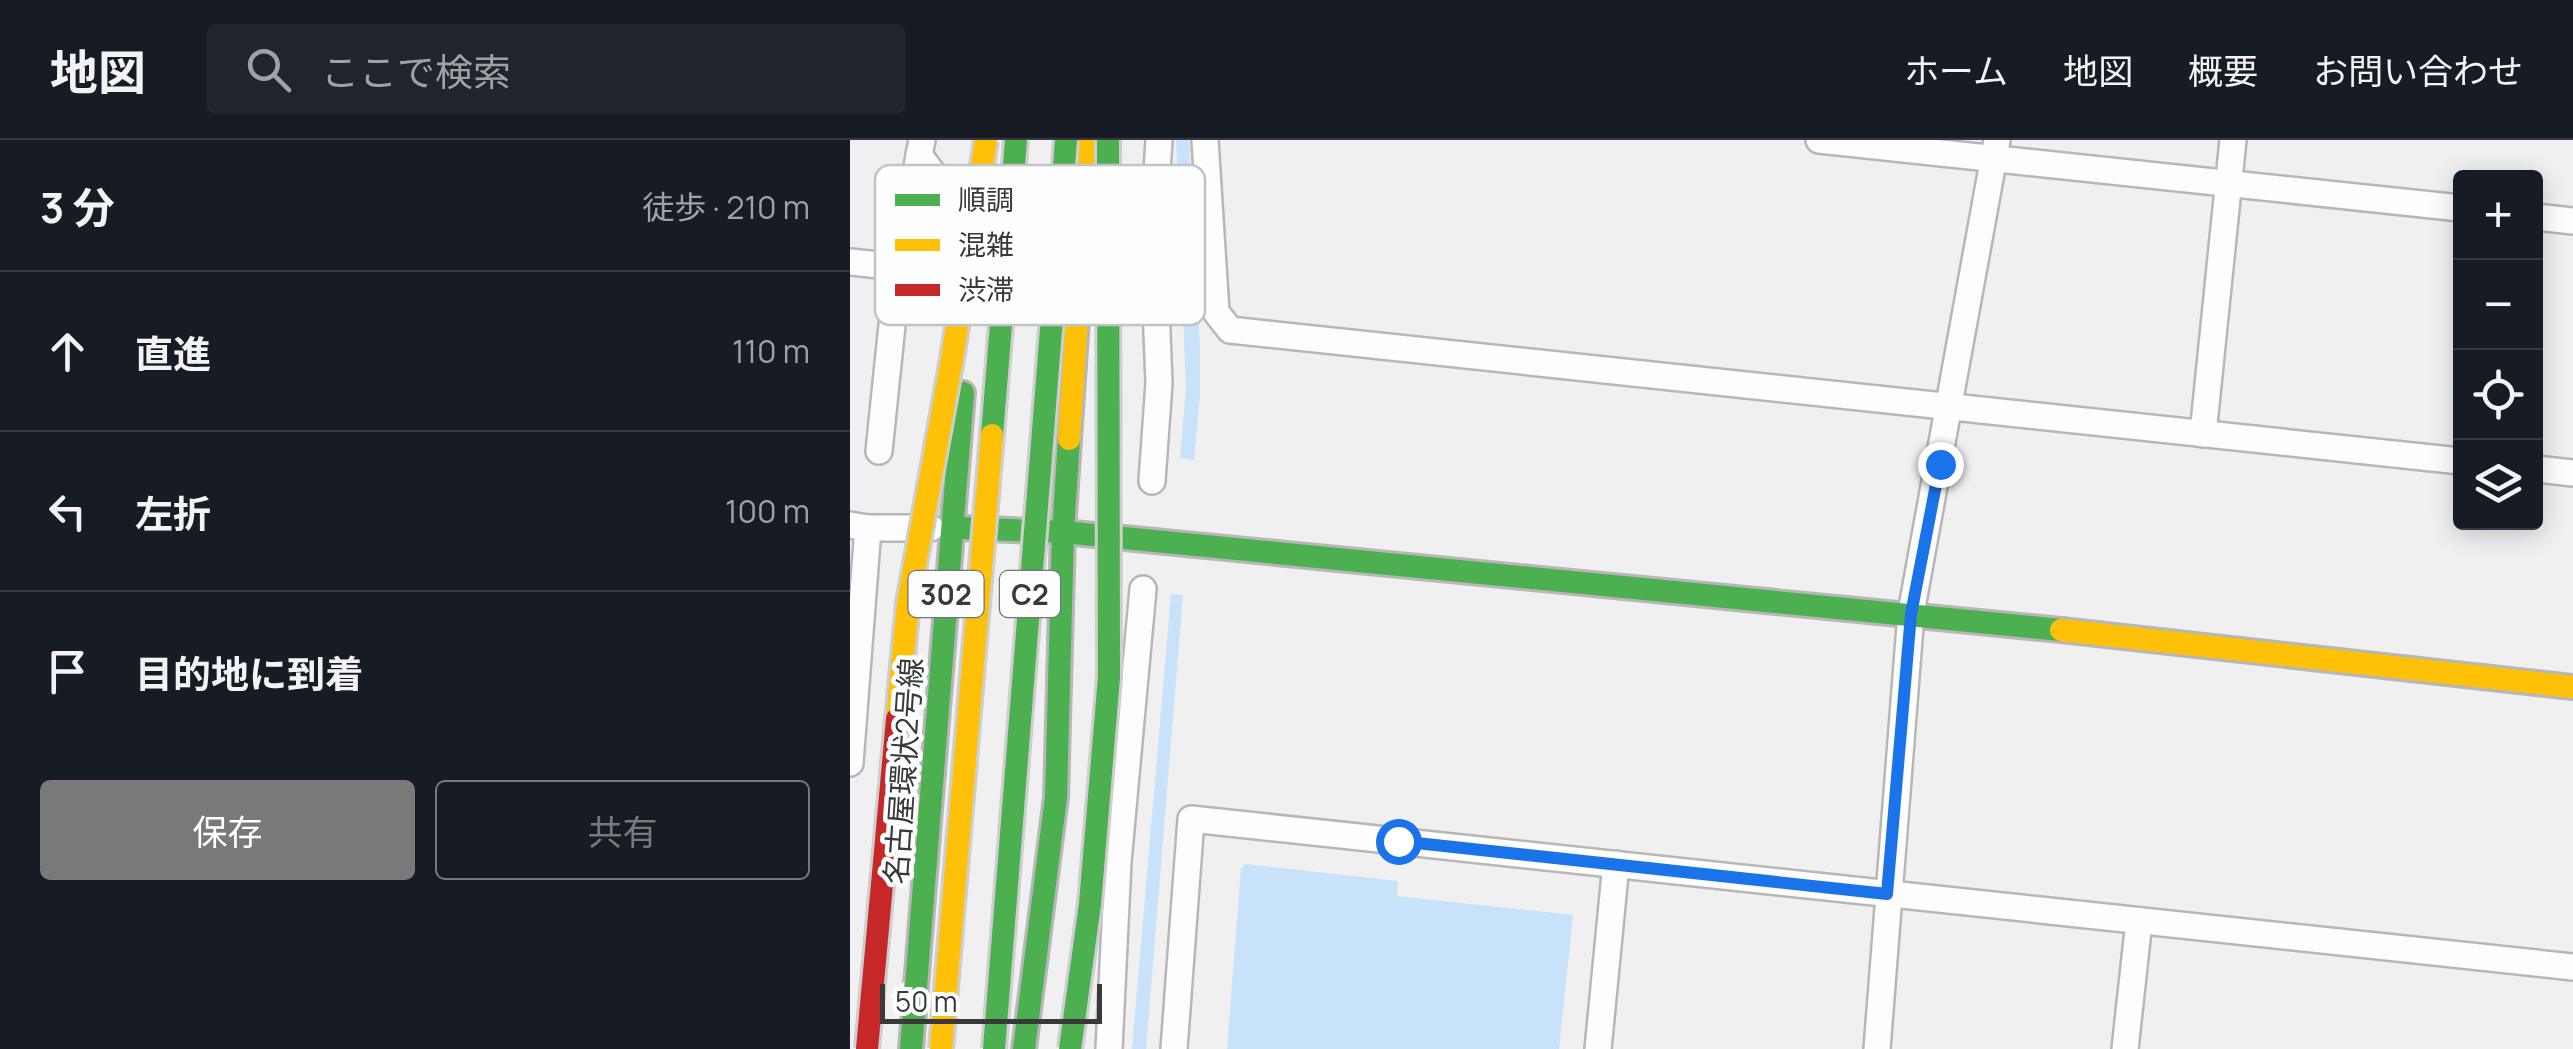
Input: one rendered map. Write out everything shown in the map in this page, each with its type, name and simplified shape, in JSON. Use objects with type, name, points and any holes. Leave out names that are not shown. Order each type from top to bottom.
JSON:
[{"type":"main road","name":"名古屋環状2号線","points":[[984,165],[986,140]]},
{"type":"main road","points":[[982,165],[986,140]]},
{"type":"main road","name":"C2","points":[[1014,165],[1016,140]]},
{"type":"main road","name":"C2","points":[[1064,165],[1066,140]]},
{"type":"main road","points":[[1088,165],[1090,140]]},
{"type":"main road","points":[[1108,140],[1108,165]]},
{"type":"main road","points":[[867,1049],[908,603],[957,325]]},
{"type":"main road","name":"名古屋環状2号線","points":[[910,1049],[970,325]]},
{"type":"main road","name":"C2","points":[[941,1049],[1001,325]]},
{"type":"main road","name":"C2","points":[[994,1049],[1051,325]]},
{"type":"main road","points":[[1024,1049],[1056,797],[1063,532],[1076,325]]},
{"type":"main road","points":[[1070,1049],[1090,904],[1109,678],[1108,325]]},
{"type":"main road","points":[[951,527],[1063,532],[1911,614],[2573,687]]},
{"type":"street","points":[[1157,165],[1159,140]]},
{"type":"street","points":[[1205,140],[1216,312],[1230,330],[2453,460]]},
{"type":"street","points":[[1819,140],[1995,149],[2229,183],[2453,207]]},
{"type":"street","points":[[2203,434],[2233,140]]},
{"type":"street","points":[[1877,1049],[1911,614],[1995,149]]},
{"type":"street","points":[[2543,217],[2573,221]]},
{"type":"street","points":[[850,262],[875,265]]},
{"type":"street","points":[[880,451],[892,325]]},
{"type":"street","points":[[1152,481],[1159,383],[1157,325]]},
{"type":"street","points":[[2543,470],[2573,473]]},
{"type":"street","points":[[850,763],[859,527],[951,527]]},
{"type":"street","points":[[1110,1049],[1118,862],[1143,589]]},
{"type":"street","points":[[1056,797],[1118,862]]},
{"type":"street","points":[[1174,1049],[1191,819],[2573,967]]},
{"type":"street","points":[[1598,1049],[1616,864]]},
{"type":"street","points":[[2125,1049],[2139,920]]},
{"type":"water","points":[[1176,140],[1189,140],[1190,165],[1177,165]]},
{"type":"water","points":[[1183,325],[1199,325],[1200,396],[1194,460],[1180,458],[1186,389]]},
{"type":"water","points":[[1171,594],[1183,595],[1146,1049],[1132,1049]]},
{"type":"water","points":[[1246,864],[1398,881],[1397,896],[1573,915],[1559,1049],[1227,1049],[1241,868]]},
{"type":"traffic: fast","points":[[1014,165],[1016,140]]},
{"type":"traffic: fast","points":[[1064,165],[1066,140]]},
{"type":"traffic: fast","points":[[1108,140],[1108,165]]},
{"type":"traffic: fast","points":[[992,435],[1001,325]]},
{"type":"traffic: fast","points":[[994,1049],[1051,325]]},
{"type":"traffic: fast","points":[[1070,1049],[1090,904],[1109,677],[1108,325]]},
{"type":"traffic: fast","points":[[911,1049],[963,393]]},
{"type":"traffic: fast","points":[[1024,1049],[1056,797],[1069,439]]},
{"type":"traffic: fast","points":[[962,528],[1063,532],[2061,630]]},
{"type":"traffic: slow","points":[[982,165],[986,140]]},
{"type":"traffic: slow","points":[[1087,165],[1089,140]]},
{"type":"traffic: slow","points":[[897,719],[908,603],[957,325]]},
{"type":"traffic: slow","points":[[1069,439],[1077,325]]},
{"type":"traffic: slow","points":[[941,1049],[992,435]]},
{"type":"traffic: slow","points":[[2061,630],[2573,687]]},
{"type":"traffic: jam","points":[[867,1049],[897,719]]},
{"type":"route","points":[[1398,841],[1887,894],[1911,614],[1940,464]]}]
